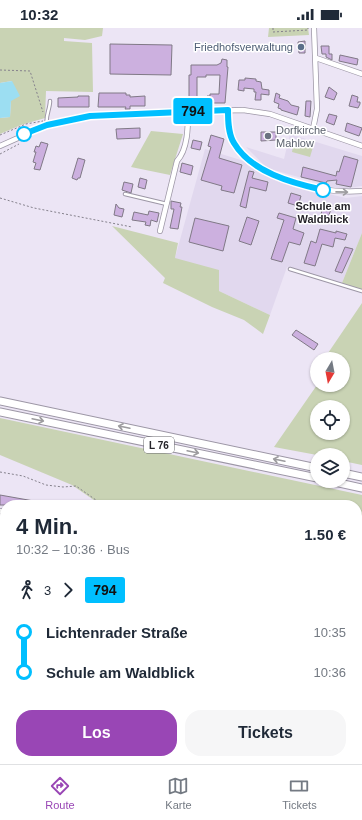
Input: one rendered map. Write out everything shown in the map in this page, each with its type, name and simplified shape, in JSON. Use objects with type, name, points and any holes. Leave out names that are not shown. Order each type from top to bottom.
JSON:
[{"type":"main road","name":"L 76","points":[[0,401],[310,467]]},
{"type":"main road","name":"L 76","points":[[0,412],[310,477]]},
{"type":"main road","points":[[350,474],[362,477]]},
{"type":"main road","points":[[350,485],[362,488]]},
{"type":"street","points":[[313,129],[317,109],[314,28]]},
{"type":"street","points":[[316,58],[362,74]]},
{"type":"street","points":[[228,110],[230,135],[234,144],[257,166],[279,177],[318,189],[344,192],[362,191]]},
{"type":"street","points":[[0,146],[47,125],[90,116],[228,110],[258,111],[362,146]]},
{"type":"street","points":[[160,231],[177,161],[181,156],[188,127],[188,111]]},
{"type":"lane","points":[[47,125],[46,120],[50,110],[50,101]]},
{"type":"lane","points":[[125,194],[167,204]]},
{"type":"lane","points":[[290,269],[362,291]]},
{"type":"path","points":[[273,28],[273,32],[308,30],[308,28]]},
{"type":"path","points":[[0,70],[30,71],[45,118]]},
{"type":"path","points":[[0,135],[20,126],[42,120],[47,125]]},
{"type":"path","points":[[20,126],[22,131]]},
{"type":"path","points":[[7,132],[9,137]]},
{"type":"path","points":[[0,198],[34,208],[132,227]]},
{"type":"path","points":[[0,472],[23,476],[46,485],[63,487],[76,486],[96,500]]},
{"type":"shaded area","name":"Schule am Waldblick","points":[[290,134],[362,156],[362,186],[340,189],[267,168],[246,147],[284,159]]},
{"type":"shaded area","points":[[205,149],[244,161],[252,168],[290,185],[346,198],[362,196],[362,233],[342,283],[287,267],[270,315],[219,291],[175,258]]},
{"type":"green space","points":[[0,28],[103,28],[102,36],[85,40],[64,38],[64,41],[92,43],[93,92],[46,91],[45,118],[21,125],[0,134],[0,118],[10,117],[12,81],[0,83]]},
{"type":"green space","points":[[269,28],[308,28],[309,35],[268,37]]},
{"type":"green space","points":[[151,131],[183,134],[170,175],[131,167]]},
{"type":"green space","points":[[294,142],[313,147],[310,157],[292,152]]},
{"type":"green space","points":[[112,226],[178,243],[175,258],[219,270],[219,291],[270,315],[263,334],[244,320],[212,307],[163,283],[165,278]]},
{"type":"green space","points":[[362,233],[362,290],[342,283]]},
{"type":"green space","points":[[362,303],[362,465],[350,462],[350,448],[310,448],[310,454],[274,447],[312,392],[350,392],[350,352],[329,352]]},
{"type":"green space","points":[[0,418],[310,484],[310,488],[329,488],[362,495],[362,500],[94,500],[72,485],[0,455]]},
{"type":"water","points":[[12,81],[20,96],[11,101],[10,117],[0,118],[0,83]]},
{"type":"building","points":[[305,41],[305,53],[299,53],[298,42]]},
{"type":"building","points":[[110,44],[172,45],[171,75],[110,74]]},
{"type":"building","points":[[321,46],[329,46],[329,54],[332,54],[332,60],[326,57],[326,54],[322,54]]},
{"type":"building","points":[[340,55],[358,59],[357,65],[339,61]]},
{"type":"building","points":[[222,59],[227,60],[228,67],[225,103],[207,103],[207,96],[210,96],[210,94],[219,94],[220,75],[206,75],[206,77],[197,77],[197,100],[189,100],[189,75],[191,75],[191,65],[217,65],[221,63]]},
{"type":"building","points":[[245,78],[256,79],[256,81],[261,82],[262,89],[269,90],[269,95],[261,94],[261,100],[255,100],[256,92],[254,92],[254,89],[244,88],[244,91],[238,90],[239,80],[245,80]]},
{"type":"building","points":[[329,87],[337,93],[334,100],[325,97]]},
{"type":"building","points":[[99,93],[126,93],[126,95],[130,95],[130,97],[145,96],[145,106],[130,106],[130,109],[125,109],[126,107],[98,107]]},
{"type":"building","points":[[276,93],[280,95],[279,98],[288,101],[291,105],[299,107],[297,115],[278,108],[279,104],[274,102]]},
{"type":"building","points":[[352,95],[358,97],[357,102],[360,102],[360,104],[358,108],[349,106]]},
{"type":"building","points":[[89,96],[89,107],[58,107],[58,98]]},
{"type":"building","points":[[306,101],[311,101],[310,117],[305,116]]},
{"type":"building","points":[[329,114],[337,116],[334,125],[326,122]]},
{"type":"building","points":[[347,123],[362,128],[359,136],[345,131]]},
{"type":"building","points":[[140,128],[140,138],[117,139],[116,129]]},
{"type":"building","name":"Dorfkirche Mahlow","points":[[261,132],[276,132],[276,140],[261,141]]},
{"type":"building","points":[[211,135],[224,139],[219,158],[242,165],[234,193],[221,190],[222,186],[201,180],[211,147],[208,146]]},
{"type":"building","points":[[193,140],[202,142],[200,150],[191,148]]},
{"type":"building","points":[[41,142],[48,144],[40,170],[34,169],[36,163],[33,162],[36,146],[39,147]]},
{"type":"building","points":[[344,156],[358,160],[351,187],[336,184],[337,180],[327,181],[326,183],[301,177],[303,167],[336,176],[337,171],[339,172]]},
{"type":"building","points":[[78,158],[85,160],[80,178],[77,180],[72,178]]},
{"type":"building","points":[[182,163],[193,166],[191,175],[180,172]]},
{"type":"building","points":[[249,171],[254,172],[252,178],[268,182],[266,191],[250,187],[246,208],[240,206]]},
{"type":"building","points":[[140,178],[147,180],[145,189],[138,187]]},
{"type":"building","points":[[124,182],[133,184],[131,193],[122,190]]},
{"type":"building","points":[[291,193],[301,196],[298,206],[288,203]]},
{"type":"building","points":[[171,201],[181,203],[180,207],[182,207],[178,229],[170,228],[174,209],[171,209]]},
{"type":"building","points":[[324,203],[332,206],[327,221],[320,218]]},
{"type":"building","points":[[116,204],[119,208],[124,209],[122,217],[114,215]]},
{"type":"building","points":[[149,211],[159,213],[157,222],[151,220],[150,226],[145,225],[146,222],[132,220],[134,212],[148,215]]},
{"type":"building","points":[[279,213],[296,218],[293,229],[304,233],[300,245],[289,242],[282,262],[271,259],[284,220],[277,218]]},
{"type":"building","points":[[247,217],[259,221],[251,245],[239,241]]},
{"type":"building","points":[[195,218],[229,226],[223,251],[189,242]]},
{"type":"building","points":[[320,229],[347,234],[345,240],[335,238],[333,247],[322,244],[315,266],[304,263],[311,241],[316,243]]},
{"type":"building","points":[[345,247],[353,249],[342,273],[335,271]]},
{"type":"building","points":[[296,330],[318,344],[314,350],[292,335]]},
{"type":"building","points":[[0,495],[28,500],[0,500]]},
{"type":"bus line","name":"794","points":[[24,134],[47,125],[90,116],[228,110],[230,135],[234,144],[249,160],[267,172],[279,177],[323,190]]},
{"type":"place","name":"Friedhofsverwaltung","points":[[301,47]]},
{"type":"place","name":"Dorfkirche Mahlow","points":[[268,136]]},
{"type":"place","name":"Schule am Waldblick","points":[[323,190]]}]
